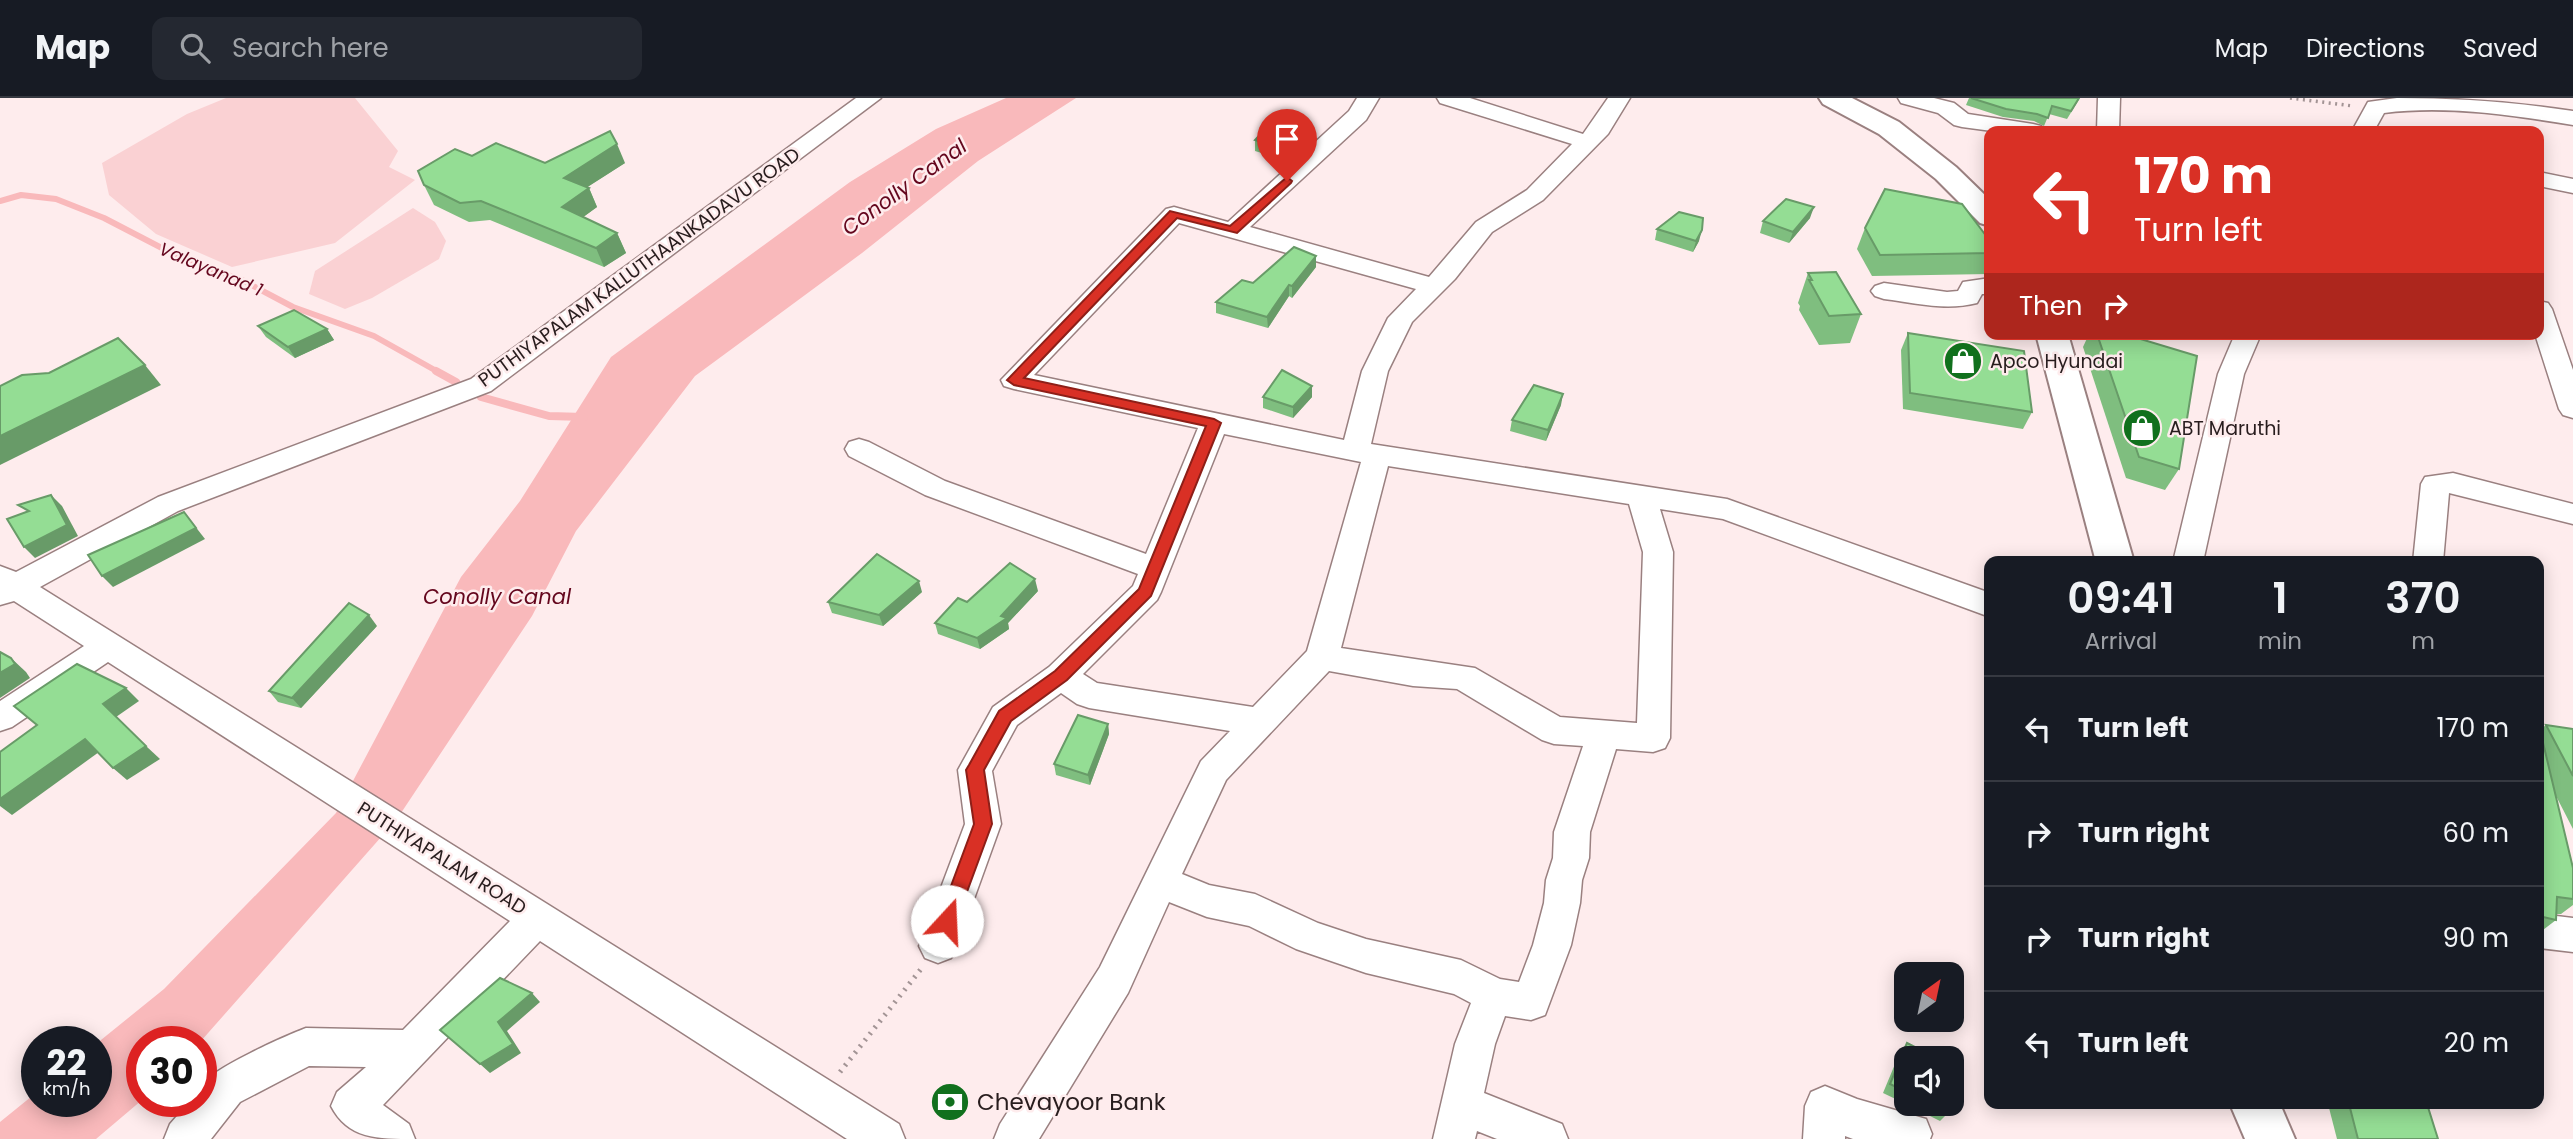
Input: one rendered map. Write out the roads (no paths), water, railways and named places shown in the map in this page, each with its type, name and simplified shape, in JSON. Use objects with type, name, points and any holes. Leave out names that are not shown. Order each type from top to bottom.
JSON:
[{"type":"main road","points":[[1832,98],[1889,128],[1946,173],[1984,211]]},
{"type":"main road","points":[[2054,340],[2113,556]]},
{"type":"main road","points":[[2257,1109],[2270,1139]]},
{"type":"street","name":"PUTHIYAPALAM KALLUTHAANKADAVU ROAD","points":[[5,586],[169,504],[481,385],[870,98]]},
{"type":"street","points":[[1233,230],[1358,116],[1368,98]]},
{"type":"street","points":[[1448,98],[1587,142]]},
{"type":"street","points":[[1015,1139],[1114,980],[1213,771],[1322,657],[1366,453],[1375,371],[1401,318],[1434,286],[1484,227],[1535,195],[1600,129],[1619,98]]},
{"type":"street","points":[[1909,98],[1946,108],[1962,120],[2001,126]]},
{"type":"street","points":[[2108,126],[2109,98]]},
{"type":"street","points":[[2366,126],[2376,107],[2387,103],[2457,98],[2573,118]]},
{"type":"street","points":[[2544,180],[2573,186]]},
{"type":"street","points":[[1434,286],[1174,214],[1014,380],[1366,453],[1727,509],[1984,603]]},
{"type":"street","points":[[1884,291],[1947,300],[1968,298],[1972,287],[1984,286]]},
{"type":"street","points":[[2544,324],[2573,409]]},
{"type":"street","points":[[2189,556],[2231,374],[2245,340]]},
{"type":"street","points":[[938,946],[983,824],[975,770],[1005,716],[1061,676],[1146,592],[1214,423]]},
{"type":"street","points":[[859,449],[935,488],[1155,569]]},
{"type":"street","points":[[2429,556],[2435,484],[2453,483],[2573,514]]},
{"type":"street","points":[[1322,657],[1413,673],[1463,677],[1554,730],[1653,738],[1658,552],[1642,497]]},
{"type":"street","name":"PUTHIYAPALAM ROAD","points":[[5,586],[108,646],[884,1139]]},
{"type":"street","points":[[0,718],[108,646]]},
{"type":"street","points":[[1061,676],[1088,695],[1261,722]]},
{"type":"street","points":[[1160,882],[1206,901],[1255,911],[1300,933],[1366,956],[1461,978],[1495,996],[1531,1003],[1552,946],[1562,903],[1564,880],[1571,858],[1572,832],[1605,734]]},
{"type":"street","points":[[394,1139],[351,1106],[366,1095],[412,1049],[538,918]]},
{"type":"street","points":[[2544,932],[2573,935]]},
{"type":"street","points":[[1495,996],[1472,1052],[1459,1122],[1547,1139]]},
{"type":"street","points":[[185,1139],[226,1088],[306,1047],[412,1049]]},
{"type":"street","points":[[1825,1139],[1825,1106],[1854,1119],[1910,1134]]},
{"type":"water","name":"Conolly Canal","points":[[1006,98],[1076,98],[978,161],[862,253],[695,376],[576,531],[532,616],[397,819],[214,1026],[126,1026],[126,1114],[96,1139],[0,1139],[0,1122],[21,1105],[21,1117],[112,1117],[112,1031],[164,989],[336,813],[461,577],[520,501],[611,357],[850,182],[936,129]]},
{"type":"waterway","name":"Valayanad 1","points":[[0,201],[21,195],[56,199],[104,218],[183,259],[242,280],[293,307],[374,336],[440,373]]},
{"type":"waterway","name":"Valayanad 1","points":[[436,371],[456,382]]},
{"type":"waterway","name":"Valayanad 1","points":[[481,397],[549,416],[584,417]]},
{"type":"place","name":"Apco Hyundai","points":[[1963,361]]},
{"type":"place","name":"ABT Maruthi","points":[[2142,428]]},
{"type":"place","name":"Chevayoor Bank","points":[[950,1102]]}]
